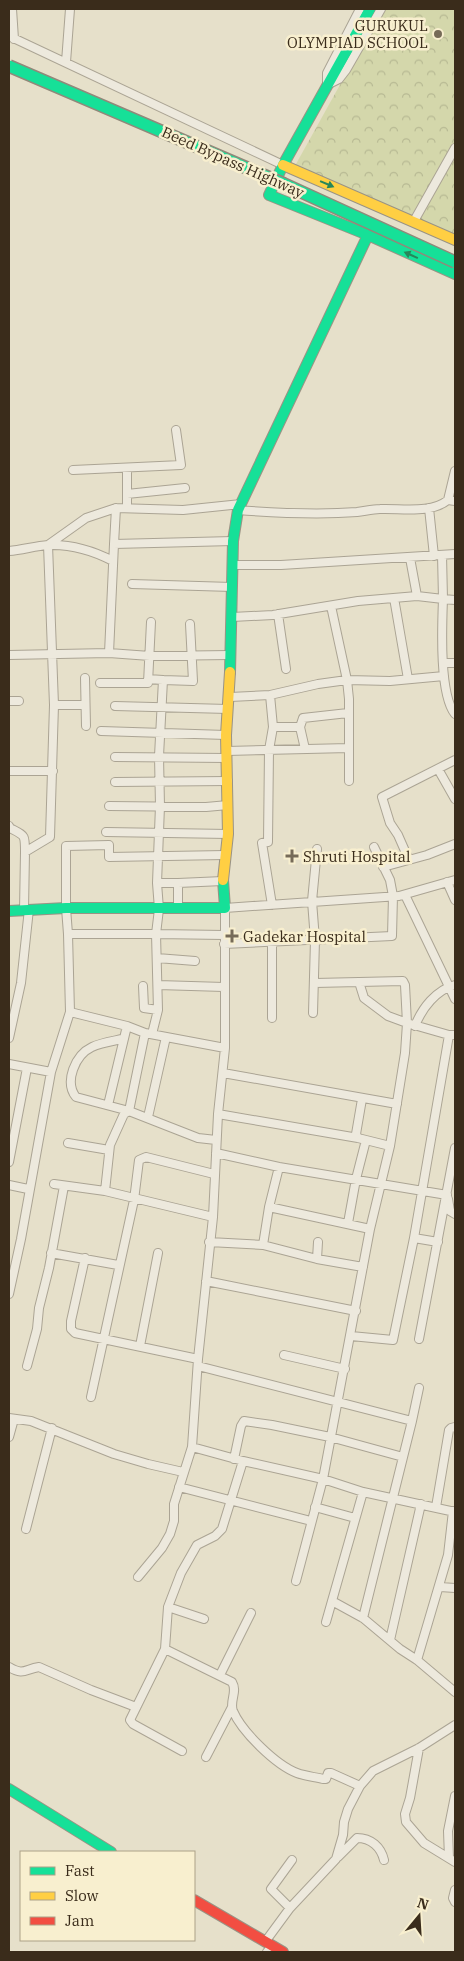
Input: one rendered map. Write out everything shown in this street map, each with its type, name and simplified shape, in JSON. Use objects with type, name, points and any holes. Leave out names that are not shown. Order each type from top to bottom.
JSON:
[{"type":"main road","points":[[370,9],[283,164],[269,195],[455,274]]},
{"type":"main road","name":"Beed Bypass Highway","points":[[9,66],[284,184],[455,262]]},
{"type":"main road","points":[[283,164],[414,220],[455,240]]},
{"type":"main road","points":[[9,911],[66,908],[225,908],[225,855],[228,834],[226,734],[229,703],[233,541],[240,507],[368,236]]},
{"type":"main road","points":[[9,1789],[110,1851]]},
{"type":"main road","points":[[195,1901],[268,1947],[283,1952]]},
{"type":"street","points":[[12,9],[11,38],[283,164]]},
{"type":"street","points":[[66,62],[70,9]]},
{"type":"street","points":[[360,9],[326,73],[327,85],[339,79],[346,70],[381,9]]},
{"type":"street","points":[[414,220],[455,148]]},
{"type":"street","points":[[73,470],[181,465],[176,430]]},
{"type":"street","points":[[127,468],[127,508]]},
{"type":"street","points":[[48,545],[86,518],[116,508],[183,510],[240,507],[279,514],[442,506],[451,501],[455,471]]},
{"type":"street","points":[[127,494],[185,488]]},
{"type":"street","points":[[108,653],[116,508]]},
{"type":"street","points":[[429,508],[438,556],[443,599],[444,676],[449,704],[455,714]]},
{"type":"street","points":[[114,544],[233,541]]},
{"type":"street","points":[[25,852],[50,837],[54,706],[48,545]]},
{"type":"street","points":[[9,551],[48,545],[81,547],[97,552],[113,561]]},
{"type":"street","points":[[233,564],[281,565],[455,554]]},
{"type":"street","points":[[410,558],[417,596]]},
{"type":"street","points":[[132,584],[232,587]]},
{"type":"street","points":[[232,616],[278,614],[417,596],[455,600]]},
{"type":"street","points":[[394,598],[408,679]]},
{"type":"street","points":[[331,606],[347,680],[349,699],[349,781]]},
{"type":"street","points":[[278,614],[286,669]]},
{"type":"street","points":[[100,683],[148,684],[150,622]]},
{"type":"street","points":[[148,679],[193,681],[190,624]]},
{"type":"street","points":[[9,655],[108,653],[150,656],[230,655]]},
{"type":"street","points":[[444,663],[455,662]]},
{"type":"street","points":[[115,706],[162,707],[229,703],[318,684],[347,680],[408,679],[444,676]]},
{"type":"street","points":[[85,678],[86,726]]},
{"type":"street","points":[[105,1191],[109,1150],[124,1114],[129,1111],[148,1034],[158,1010],[156,934],[159,909],[157,883],[160,806],[159,756],[163,680]]},
{"type":"street","points":[[270,695],[273,727],[269,750],[268,842],[262,843],[272,905]]},
{"type":"street","points":[[9,701],[19,701]]},
{"type":"street","points":[[54,706],[85,705]]},
{"type":"street","points":[[305,749],[300,727],[303,718],[348,713]]},
{"type":"street","points":[[273,727],[300,727]]},
{"type":"street","points":[[101,731],[226,734]]},
{"type":"street","points":[[115,756],[227,754],[269,750],[349,748]]},
{"type":"street","points":[[409,860],[398,835],[390,823],[382,798],[455,760]]},
{"type":"street","points":[[438,769],[455,798]]},
{"type":"street","points":[[9,771],[53,771]]},
{"type":"street","points":[[115,782],[228,780]]},
{"type":"street","points":[[109,806],[228,805]]},
{"type":"street","points":[[9,826],[21,832],[25,838],[26,910],[21,983],[9,1038]]},
{"type":"street","points":[[106,832],[228,834]]},
{"type":"street","points":[[384,868],[455,844]]},
{"type":"street","points":[[9,1294],[11,1274],[50,1072],[70,1012],[66,846],[109,845],[109,857],[225,855]]},
{"type":"street","points":[[224,944],[392,936],[393,896],[390,880],[374,847]]},
{"type":"street","points":[[313,1013],[315,940],[312,901],[317,849]]},
{"type":"street","points":[[157,883],[224,881]]},
{"type":"street","points":[[138,1577],[162,1548],[170,1534],[174,1521],[174,1504],[178,1487],[192,1447],[198,1362],[213,1217],[216,1140],[225,1048],[225,908],[405,895],[451,881],[455,900]]},
{"type":"street","points":[[178,883],[178,909]]},
{"type":"street","points":[[405,895],[452,986],[455,999]]},
{"type":"street","points":[[68,934],[224,935]]},
{"type":"street","points":[[272,942],[272,1018]]},
{"type":"street","points":[[157,958],[195,961]]},
{"type":"street","points":[[351,1336],[393,1340],[452,1035],[415,1026],[388,1016],[364,998],[359,982]]},
{"type":"street","points":[[296,1581],[323,1479],[370,1229],[390,1146],[404,1053],[406,1023],[405,985],[403,982],[315,983]]},
{"type":"street","points":[[158,985],[224,986]]},
{"type":"street","points":[[144,986],[144,1008],[158,1010]]},
{"type":"street","points":[[415,1026],[419,1015],[431,999],[452,986]]},
{"type":"street","points":[[70,1012],[126,1026],[148,1034],[225,1048]]},
{"type":"street","points":[[108,1105],[126,1026]]},
{"type":"street","points":[[148,1117],[166,1037]]},
{"type":"street","points":[[122,1039],[91,1047],[75,1062],[71,1080],[71,1091],[76,1098],[148,1117],[198,1138],[216,1140]]},
{"type":"street","points":[[9,1064],[50,1072]]},
{"type":"street","points":[[9,1162],[27,1068]]},
{"type":"street","points":[[223,1074],[302,1086],[362,1099],[397,1104]]},
{"type":"street","points":[[362,1099],[356,1134],[362,1139]]},
{"type":"street","points":[[218,1114],[362,1139],[390,1146]]},
{"type":"street","points":[[348,1223],[362,1139]]},
{"type":"street","points":[[68,1143],[109,1150]]},
{"type":"street","points":[[419,1339],[455,1148]]},
{"type":"street","points":[[216,1153],[280,1167],[447,1195]]},
{"type":"street","points":[[91,1397],[105,1338],[118,1265],[134,1200],[139,1160],[142,1157],[214,1174]]},
{"type":"street","points":[[263,1245],[269,1207],[280,1167]]},
{"type":"street","points":[[54,1184],[105,1191],[134,1200],[213,1217]]},
{"type":"street","points":[[9,1185],[28,1189]]},
{"type":"street","points":[[27,1366],[37,1329],[39,1308],[64,1186]]},
{"type":"street","points":[[447,1195],[450,1211],[455,1214]]},
{"type":"street","points":[[269,1207],[370,1229]]},
{"type":"street","points":[[414,1238],[438,1242]]},
{"type":"street","points":[[209,1242],[263,1245],[317,1259],[363,1267]]},
{"type":"street","points":[[317,1259],[318,1242]]},
{"type":"street","points":[[51,1253],[118,1265]]},
{"type":"street","points":[[140,1346],[158,1253]]},
{"type":"street","points":[[84,1258],[71,1321],[71,1329],[75,1332],[140,1346],[412,1421]]},
{"type":"street","points":[[206,1281],[356,1311]]},
{"type":"street","points":[[284,1355],[345,1369]]},
{"type":"street","points":[[364,1618],[419,1388]]},
{"type":"street","points":[[9,1437],[11,1419],[31,1422],[52,1428],[114,1454],[183,1472]]},
{"type":"street","points":[[234,1459],[241,1426],[244,1421],[330,1437],[404,1456]]},
{"type":"street","points":[[436,1508],[450,1430],[455,1427]]},
{"type":"street","points":[[26,1530],[52,1428]]},
{"type":"street","points":[[192,1447],[234,1459],[323,1479],[363,1492],[454,1512],[452,1556],[417,1660]]},
{"type":"street","points":[[182,1752],[133,1724],[130,1720],[165,1649],[168,1606],[181,1573],[197,1545],[215,1536],[222,1530],[243,1461]]},
{"type":"street","points":[[178,1487],[311,1521]]},
{"type":"street","points":[[326,1622],[363,1492]]},
{"type":"street","points":[[390,1640],[421,1504]]},
{"type":"street","points":[[315,1507],[355,1518]]},
{"type":"street","points":[[440,1587],[455,1588]]},
{"type":"street","points":[[332,1601],[364,1618],[400,1650],[417,1660],[451,1686],[455,1692]]},
{"type":"street","points":[[168,1606],[204,1618]]},
{"type":"street","points":[[220,1675],[251,1613]]},
{"type":"street","points":[[165,1649],[228,1678],[234,1686],[232,1707],[206,1757]]},
{"type":"street","points":[[9,1667],[19,1672],[25,1672],[39,1667],[90,1690],[136,1707]]},
{"type":"street","points":[[232,1707],[237,1718],[275,1760],[297,1773],[324,1779],[326,1779],[328,1773],[331,1773],[360,1786]]},
{"type":"street","points":[[336,1859],[348,1809],[360,1786],[373,1771],[419,1748],[455,1725]]},
{"type":"street","points":[[419,1748],[410,1798],[405,1814],[406,1822],[424,1843],[452,1860]]},
{"type":"street","points":[[452,1860],[448,1831],[455,1796]]},
{"type":"street","points":[[268,1947],[290,1908],[357,1838],[370,1841],[379,1848],[384,1860]]},
{"type":"street","points":[[290,1908],[271,1889],[292,1860]]},
{"type":"street","points":[[455,1890],[453,1898],[455,1902]]},
{"type":"green space","points":[[382,9],[455,9],[455,245],[291,173]]},
{"type":"traffic: fast","points":[[370,9],[283,165],[269,195],[368,235],[455,274]]},
{"type":"traffic: fast","points":[[9,66],[284,184],[455,262]]},
{"type":"traffic: fast","points":[[230,672],[233,541],[238,510],[368,235]]},
{"type":"traffic: fast","points":[[9,911],[66,908],[225,908],[223,880]]},
{"type":"traffic: fast","points":[[9,1789],[109,1851]]},
{"type":"traffic: slow","points":[[283,165],[455,240]]},
{"type":"traffic: slow","points":[[223,880],[228,834],[226,735],[230,672]]},
{"type":"traffic: jam","points":[[195,1901],[283,1952]]},
{"type":"place","name":"GURUKUL OLYMPIAD SCHOOL","points":[[438,34]]},
{"type":"place","name":"Shruti Hospital","points":[[292,856]]},
{"type":"place","name":"Gadekar Hospital","points":[[232,936]]}]
